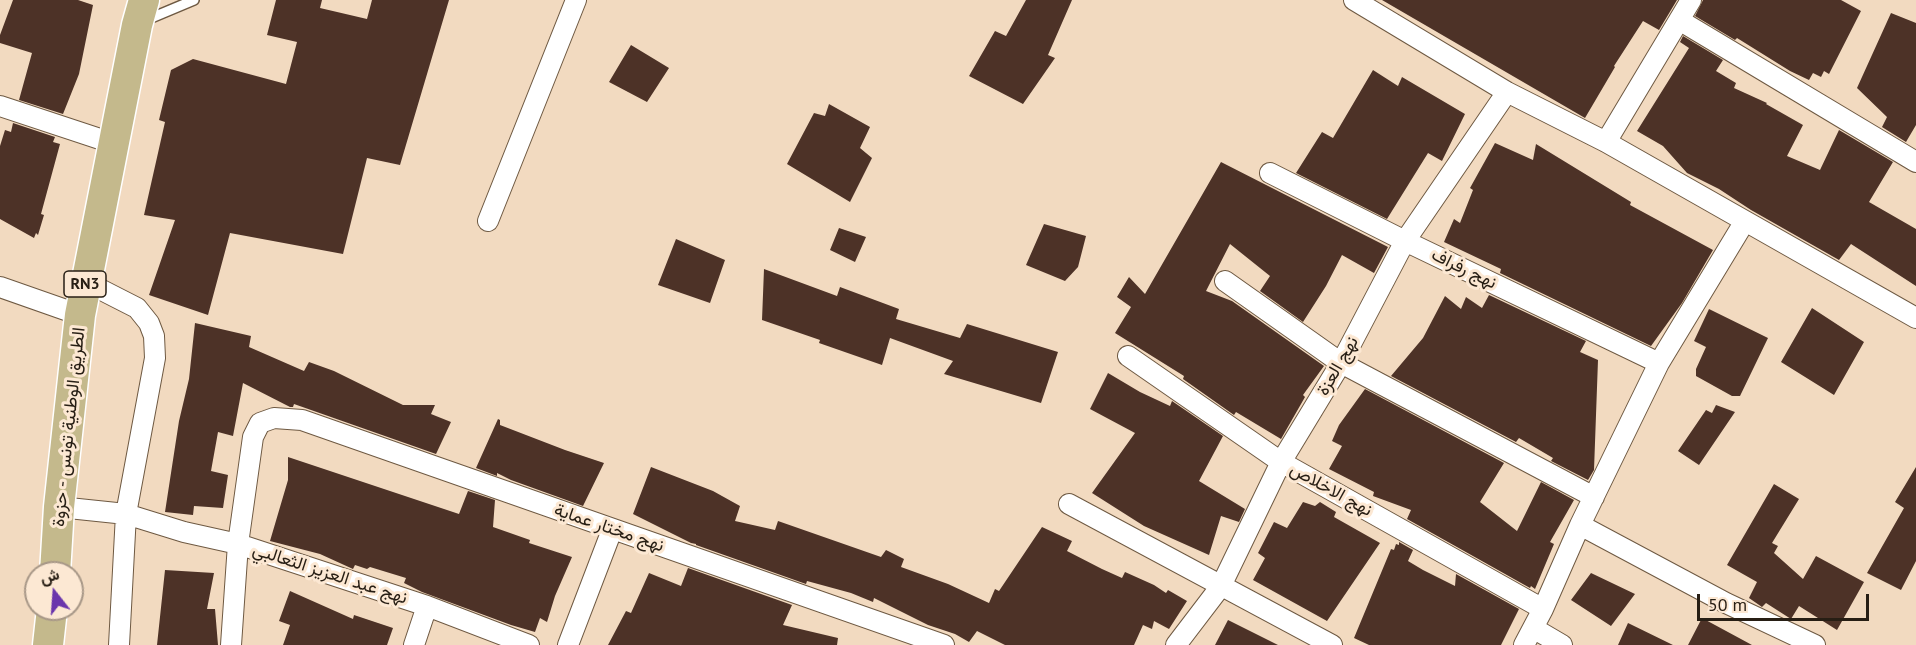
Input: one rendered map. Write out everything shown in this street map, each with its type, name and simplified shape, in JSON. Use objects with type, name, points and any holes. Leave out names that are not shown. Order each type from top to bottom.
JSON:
[{"type":"main road","name":"الطريق الوطنية تونس - حزوة","points":[[57,561],[59,507],[80,315],[112,144],[140,12]]},
{"type":"main road","points":[[48,645],[51,621]]},
{"type":"street","points":[[488,221],[576,0]]},
{"type":"street","points":[[1354,0],[1507,92],[1606,142],[1916,318]]},
{"type":"street","points":[[1606,142],[1691,0]]},
{"type":"street","points":[[1679,20],[1916,162]]},
{"type":"street","name":"نهج العزة","points":[[1176,645],[1221,586],[1281,462],[1341,363],[1405,241],[1507,92]]},
{"type":"street","points":[[0,106],[112,144]]},
{"type":"street","name":"نهج رفراف","points":[[1270,173],[1405,241],[1659,363]]},
{"type":"street","points":[[1562,645],[1529,636],[1659,363],[1745,221]]},
{"type":"street","points":[[1225,281],[1341,363],[1594,497]]},
{"type":"street","points":[[86,282],[137,308],[149,323],[154,336],[155,358],[126,514],[119,645]]},
{"type":"street","points":[[0,286],[80,315]]},
{"type":"street","name":"نهج الاخلاص","points":[[1128,356],[1281,462],[1543,609]]},
{"type":"street","name":"نهج مختار عماية","points":[[238,544],[253,437],[260,423],[274,418],[302,420],[944,645]]},
{"type":"street","points":[[1069,504],[1332,645]]},
{"type":"street","name":"نهج عبد العزيز الثعالبي","points":[[59,507],[126,514],[184,532],[238,544],[427,606],[529,645]]},
{"type":"street","points":[[1580,525],[1726,603],[1815,645]]},
{"type":"street","points":[[568,645],[612,530]]},
{"type":"street","points":[[231,645],[238,544]]},
{"type":"street","points":[[414,645],[427,606]]},
{"type":"lane","points":[[140,12],[194,0]]},
{"type":"building","points":[[13,0],[78,0],[93,5],[79,74],[63,114],[19,100],[32,53],[0,43],[0,35]]},
{"type":"building","points":[[276,0],[322,0],[320,8],[367,19],[372,0],[449,0],[400,165],[367,158],[343,254],[230,233],[208,315],[149,295],[175,220],[144,215],[165,122],[159,120],[171,70],[193,59],[286,84],[297,42],[267,35]]},
{"type":"building","points":[[1026,0],[1072,0],[1048,55],[1055,58],[1023,104],[969,76],[995,31],[1006,36]]},
{"type":"building","points":[[1382,0],[1677,0],[1659,30],[1643,21],[1585,118]]},
{"type":"building","points":[[1703,0],[1841,0],[1861,11],[1829,74],[1824,71],[1821,77],[1813,73],[1809,80],[1695,16]]},
{"type":"building","points":[[1891,13],[1916,23],[1916,125],[1906,142],[1882,127],[1887,117],[1857,88]]},
{"type":"building","points":[[1683,36],[1723,60],[1716,71],[1736,83],[1734,88],[1767,103],[1803,125],[1787,156],[1820,170],[1839,130],[1893,162],[1869,202],[1916,229],[1916,286],[1851,244],[1839,260],[1719,189],[1687,173],[1663,146],[1637,131],[1689,48],[1680,42]]},
{"type":"building","points":[[631,45],[669,68],[647,102],[609,82]]},
{"type":"building","points":[[1373,70],[1398,86],[1402,77],[1465,114],[1442,161],[1428,153],[1387,219],[1296,173],[1322,132],[1333,138]]},
{"type":"building","points":[[829,104],[870,127],[860,148],[872,158],[850,202],[787,164],[814,113],[825,116]]},
{"type":"building","points":[[13,123],[55,137],[53,142],[60,144],[41,214],[44,215],[38,235],[36,233],[34,238],[0,219],[0,146],[5,130],[11,132]]},
{"type":"building","points":[[1495,143],[1533,160],[1536,144],[1631,202],[1630,205],[1713,250],[1682,303],[1651,346],[1500,273],[1501,269],[1444,242],[1454,219],[1460,223],[1473,190],[1470,188]]},
{"type":"building","points":[[1221,162],[1388,247],[1374,273],[1342,255],[1303,322],[1260,291],[1270,276],[1230,244],[1206,291],[1232,301],[1324,366],[1303,395],[1305,397],[1281,439],[1236,412],[1234,415],[1183,379],[1184,376],[1115,333],[1131,307],[1117,297],[1129,277],[1145,294]]},
{"type":"building","points":[[1044,224],[1086,236],[1078,267],[1065,281],[1026,265]]},
{"type":"building","points":[[839,228],[866,237],[855,262],[830,250]]},
{"type":"building","points":[[676,239],[725,260],[710,303],[658,285]]},
{"type":"building","points":[[764,269],[837,296],[840,287],[899,309],[896,319],[960,338],[967,324],[1058,352],[1041,403],[944,374],[953,361],[890,338],[882,365],[762,320]]},
{"type":"building","points":[[1489,295],[1586,341],[1580,352],[1598,360],[1594,470],[1588,480],[1551,461],[1553,458],[1519,438],[1516,442],[1391,376],[1423,338],[1445,296],[1461,309],[1466,297],[1482,308]]},
{"type":"building","points":[[1812,308],[1864,342],[1834,395],[1781,362]]},
{"type":"building","points":[[1709,309],[1768,338],[1740,396],[1732,396],[1696,376],[1696,369],[1706,347],[1694,341]]},
{"type":"building","points":[[195,323],[251,336],[249,347],[304,371],[309,362],[334,371],[403,405],[435,405],[431,414],[451,422],[436,454],[294,404],[290,407],[243,383],[233,436],[218,432],[211,471],[228,475],[223,508],[194,506],[193,515],[165,512],[179,421],[189,379]]},
{"type":"building","points":[[1108,373],[1170,406],[1172,401],[1223,436],[1199,481],[1245,509],[1239,522],[1221,516],[1209,555],[1144,526],[1092,493],[1135,433],[1090,409]]},
{"type":"building","points":[[1365,389],[1504,463],[1480,502],[1517,531],[1541,482],[1574,500],[1550,542],[1554,544],[1535,589],[1407,519],[1411,510],[1373,496],[1374,492],[1329,469],[1342,446],[1332,441],[1339,425]]},
{"type":"building","points":[[1716,405],[1735,412],[1699,465],[1678,451],[1706,410],[1712,413]]},
{"type":"building","points":[[498,419],[500,425],[604,463],[583,506],[497,473],[497,476],[476,468]]},
{"type":"building","points":[[288,457],[459,514],[468,491],[495,500],[493,527],[530,540],[529,543],[572,557],[555,596],[547,622],[540,618],[535,632],[511,625],[422,592],[404,583],[406,578],[370,567],[367,569],[355,565],[353,569],[320,554],[270,541],[288,480]]},
{"type":"building","points":[[651,467],[713,491],[740,506],[735,521],[775,530],[778,521],[881,557],[886,550],[904,559],[901,567],[948,584],[989,603],[995,589],[999,591],[1042,527],[1072,541],[1067,551],[1102,569],[1122,578],[1125,572],[1166,593],[1168,590],[1187,601],[1169,629],[1154,621],[1152,629],[1143,625],[1134,645],[1005,645],[977,631],[969,642],[955,634],[928,625],[874,598],[873,602],[851,593],[807,581],[806,584],[691,543],[633,514]]},
{"type":"building","points":[[1916,467],[1916,561],[1901,590],[1867,573],[1904,508],[1895,502]]},
{"type":"building","points":[[1774,484],[1799,499],[1772,543],[1778,546],[1774,553],[1803,579],[1816,556],[1864,582],[1837,630],[1799,606],[1791,619],[1766,603],[1762,607],[1749,598],[1757,582],[1727,565]]},
{"type":"building","points":[[1303,502],[1315,506],[1320,502],[1336,512],[1334,517],[1380,543],[1327,621],[1253,580],[1265,558],[1258,553],[1274,522],[1287,528]]},
{"type":"building","points":[[1399,542],[1413,550],[1408,561],[1423,570],[1455,586],[1456,574],[1519,609],[1501,645],[1369,645],[1354,638],[1391,549],[1394,550]]},
{"type":"building","points":[[688,568],[792,605],[783,625],[838,638],[837,645],[608,645],[626,611],[631,613],[649,573],[681,586]]},
{"type":"building","points":[[165,570],[214,573],[207,609],[215,609],[218,645],[157,645]]},
{"type":"building","points":[[1591,573],[1635,594],[1611,626],[1571,600]]},
{"type":"building","points":[[290,591],[353,619],[354,615],[393,628],[387,645],[283,645],[290,625],[279,621]]},
{"type":"building","points":[[1702,618],[1752,645],[1688,645]]},
{"type":"building","points":[[1228,620],[1278,645],[1215,645]]},
{"type":"building","points":[[1628,623],[1673,645],[1618,645]]}]
